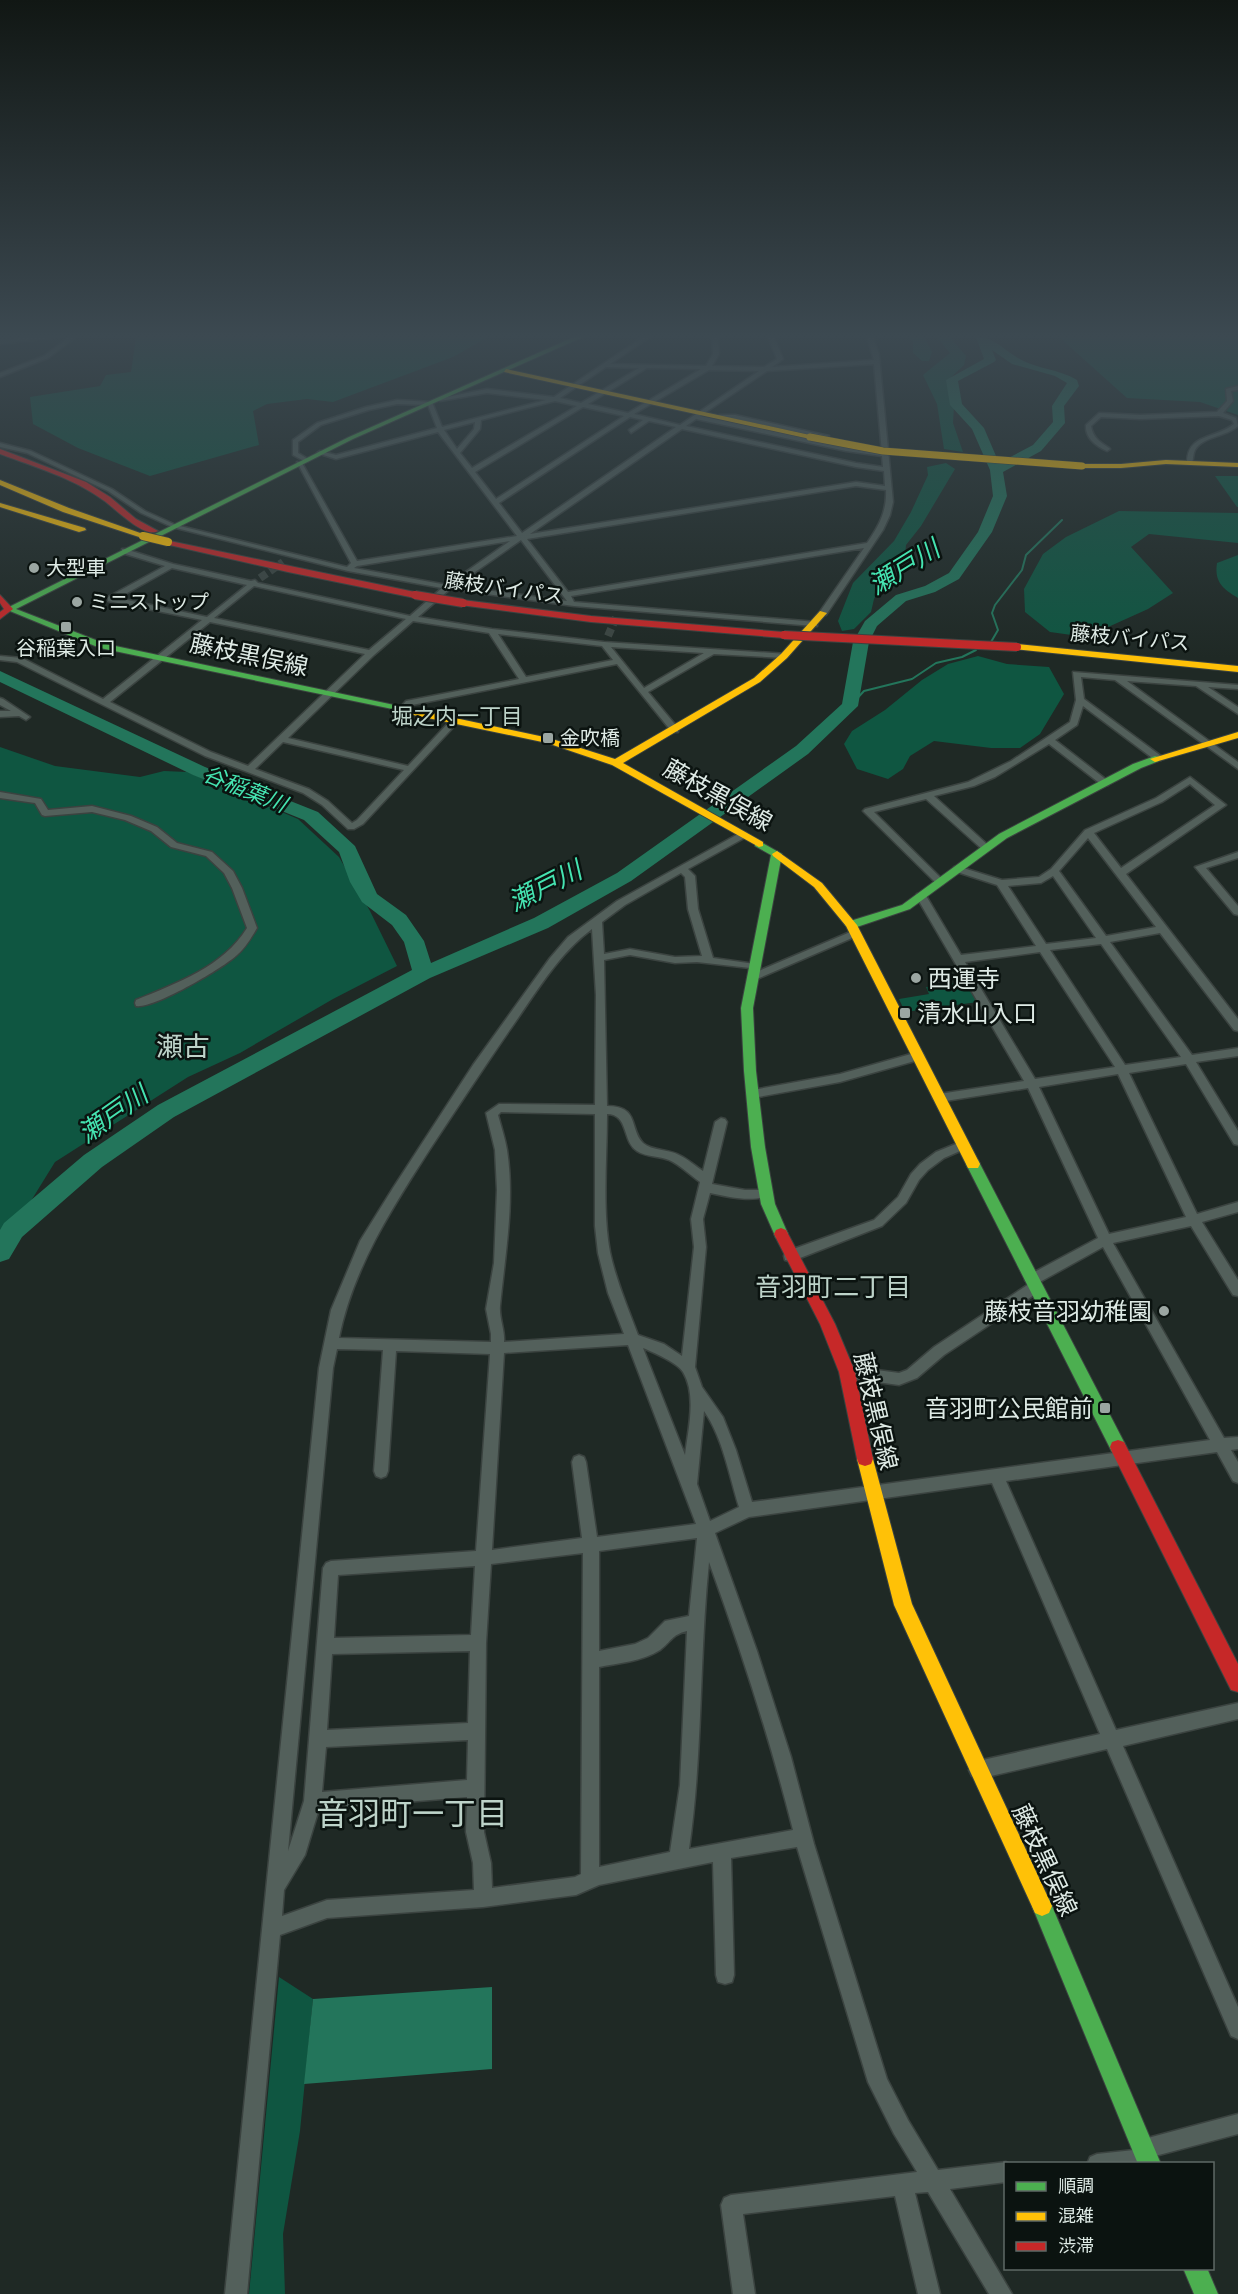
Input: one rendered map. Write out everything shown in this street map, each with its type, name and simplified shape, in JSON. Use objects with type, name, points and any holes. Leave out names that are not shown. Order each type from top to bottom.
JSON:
[{"type":"main road","points":[[0,598],[2,611],[153,539],[302,461],[340,444]]},
{"type":"main road","points":[[847,444],[883,451],[1082,466],[1190,463],[1238,465]]},
{"type":"main road","points":[[0,451],[82,484],[106,499],[153,539]]},
{"type":"main road","name":"藤枝バイパス","points":[[0,482],[66,510],[153,539],[415,595],[463,603],[591,620],[784,635],[1117,652],[1238,662]]},
{"type":"main road","points":[[0,505],[93,533],[153,539]]},
{"type":"main road","name":"藤枝黒俣線","points":[[2,611],[90,643],[549,741],[616,764],[777,854],[747,1008],[753,1094],[765,1193],[790,1257],[827,1324],[847,1372],[872,1493],[903,1605],[1052,1927],[1147,2157]]},
{"type":"main road","points":[[616,764],[757,680],[784,657],[823,613]]},
{"type":"main road","name":"藤枝バイパス","points":[[1017,647],[1238,669]]},
{"type":"main road","points":[[853,929],[906,907],[1003,836],[1105,783],[1158,758],[1238,735]]},
{"type":"main road","points":[[777,854],[797,866],[824,889],[853,929],[1238,1683]]},
{"type":"main road","points":[[1196,2270],[1206,2294]]},
{"type":"street","points":[[295,444],[297,457],[302,461],[352,566]]},
{"type":"street","points":[[320,453],[336,457],[388,444]]},
{"type":"street","points":[[450,444],[574,604]]},
{"type":"street","points":[[457,453],[464,444]]},
{"type":"street","points":[[472,471],[517,444]]},
{"type":"street","points":[[495,502],[585,444]]},
{"type":"street","points":[[249,770],[370,653],[448,587],[654,444]]},
{"type":"street","points":[[761,444],[856,465],[887,469]]},
{"type":"street","points":[[823,444],[886,455]]},
{"type":"street","points":[[823,613],[885,522],[890,502],[890,489],[885,447],[870,444]]},
{"type":"street","points":[[1099,444],[1107,449]]},
{"type":"street","points":[[1190,463],[1189,455],[1197,444]]},
{"type":"street","points":[[0,445],[29,452],[110,490],[143,512],[153,539],[171,566]]},
{"type":"street","points":[[352,566],[521,536],[856,484],[890,489]]},
{"type":"street","points":[[153,539],[290,556],[352,566],[448,587],[619,612],[814,624]]},
{"type":"street","points":[[566,595],[870,545]]},
{"type":"street","points":[[286,566],[290,556]]},
{"type":"street","points":[[370,653],[111,599],[171,566],[410,618],[492,631],[606,640],[710,653],[784,657]]},
{"type":"street","points":[[103,703],[205,619],[260,578]]},
{"type":"street","points":[[492,631],[524,680]]},
{"type":"street","points":[[606,640],[618,662],[675,730]]},
{"type":"street","points":[[643,692],[710,653]]},
{"type":"street","points":[[0,658],[19,660],[208,754],[306,791],[325,803],[351,827],[360,822],[455,721]]},
{"type":"street","points":[[403,709],[409,703],[618,662]]},
{"type":"street","points":[[940,882],[868,811],[992,775],[1050,740],[1074,723],[1080,700],[1076,674],[1238,687]]},
{"type":"street","points":[[1116,677],[1238,766]]},
{"type":"street","points":[[1197,683],[1238,711]]},
{"type":"street","points":[[1080,700],[1158,758]]},
{"type":"street","points":[[0,701],[22,715],[0,714]]},
{"type":"street","points":[[282,739],[410,769]]},
{"type":"street","points":[[1050,740],[1105,783]]},
{"type":"street","points":[[957,868],[1001,883],[1041,880],[1054,871],[1088,832],[1159,800],[1190,780],[1221,805],[1121,873]]},
{"type":"street","points":[[0,795],[38,801],[45,813],[92,809],[128,818],[154,829],[174,844],[209,854],[228,870],[252,928],[246,941],[234,955],[217,966],[140,1003]]},
{"type":"street","points":[[927,795],[986,848]]},
{"type":"street","points":[[1088,832],[1238,1027]]},
{"type":"street","points":[[236,2294],[324,1380],[338,1310],[365,1245],[397,1191],[477,1068],[554,960],[572,939],[597,920],[739,833]]},
{"type":"street","points":[[1238,855],[1200,867],[1238,912]]},
{"type":"street","points":[[682,869],[690,876],[693,909],[708,960]]},
{"type":"street","points":[[1054,871],[1189,1060],[1238,1141]]},
{"type":"street","points":[[1001,883],[1121,1068],[1194,1221],[1238,1291]]},
{"type":"street","points":[[921,896],[1032,1084],[1105,1240],[1238,1476]]},
{"type":"street","points":[[597,920],[601,1226],[604,1253],[615,1293],[690,1486],[749,1651],[783,1757],[803,1837],[878,2082],[901,2127],[1001,2294]]},
{"type":"street","points":[[599,958],[630,952],[675,960],[708,960],[754,972],[853,929]]},
{"type":"street","points":[[960,960],[1104,940],[1162,929]]},
{"type":"street","points":[[939,1098],[1121,1068],[1238,1052]]},
{"type":"street","points":[[753,1094],[840,1078],[918,1056]]},
{"type":"street","points":[[483,1898],[482,1863],[475,1832],[478,1643],[498,1348],[493,1308],[500,1263],[503,1191],[501,1150],[492,1113],[499,1108],[615,1110],[628,1120],[633,1138],[641,1148],[674,1157],[705,1184],[745,1195],[765,1193]]},
{"type":"street","points":[[721,1122],[697,1219],[700,1247],[688,1367],[696,1390],[716,1417],[729,1450],[747,1510]]},
{"type":"street","points":[[790,1257],[878,1223],[902,1200],[915,1177],[924,1167],[940,1155],[963,1145]]},
{"type":"street","points":[[847,1372],[899,1379],[912,1374],[939,1351],[1034,1283],[1105,1240],[1194,1221],[1238,1208]]},
{"type":"street","points":[[331,1343],[498,1348],[633,1339],[659,1348],[688,1367]]},
{"type":"street","points":[[381,1471],[390,1345]]},
{"type":"street","points":[[690,1486],[696,1390]]},
{"type":"street","points":[[277,1885],[299,1850],[313,1801],[332,1568],[484,1558],[706,1530],[747,1510],[1238,1443]]},
{"type":"street","points":[[579,1462],[591,1545],[590,1880]]},
{"type":"street","points":[[996,1476],[1238,2029]]},
{"type":"street","points":[[678,1861],[689,1776],[697,1586],[706,1530]]},
{"type":"street","points":[[591,1660],[635,1652],[654,1644],[671,1627],[695,1622]]},
{"type":"street","points":[[326,1646],[478,1643]]},
{"type":"street","points":[[978,1770],[1238,1711]]},
{"type":"street","points":[[318,1739],[477,1731]]},
{"type":"street","points":[[313,1801],[476,1788]]},
{"type":"street","points":[[273,1928],[327,1909],[483,1898],[576,1886],[598,1876],[803,1837]]},
{"type":"street","points":[[722,1851],[725,1975]]},
{"type":"street","points":[[1105,2162],[1147,2157],[1238,2124]]},
{"type":"street","points":[[744,2294],[731,2205],[1004,2172]]},
{"type":"street","points":[[902,2184],[929,2294]]},
{"type":"shaded area","points":[[71,444],[259,445],[150,476]]},
{"type":"shaded area","points":[[943,444],[960,444],[963,452],[944,449]]},
{"type":"shaded area","points":[[946,463],[955,469],[921,526],[906,545],[905,556],[887,577],[874,599],[871,612],[854,629],[842,631],[838,621],[853,583],[894,541],[911,512],[928,475],[927,467]]},
{"type":"shaded area","points":[[1215,476],[1238,476],[1238,507],[1237,507]]},
{"type":"shaded area","points":[[1119,511],[1238,513],[1238,543],[1149,534],[1131,547],[1173,593],[1148,609],[1086,637],[1050,632],[1025,612],[1024,589],[1043,554],[1066,537]]},
{"type":"shaded area","points":[[1238,555],[1238,598],[1221,584],[1216,570],[1217,563]]},
{"type":"shaded area","points":[[978,656],[1007,664],[1049,667],[1064,694],[1040,734],[1020,748],[991,748],[934,741],[910,756],[903,769],[888,779],[857,769],[844,744],[852,731],[948,664]]},
{"type":"shaded area","points":[[0,747],[55,766],[140,777],[164,771],[187,772],[298,819],[339,857],[370,911],[397,966],[333,999],[240,1053],[188,1077],[55,1162],[13,1230],[0,1246]]},
{"type":"shaded area","points":[[966,982],[978,1002],[905,1012],[899,999],[929,994],[926,987]]},
{"type":"shaded area","points":[[279,1977],[313,1999],[300,2131],[283,2234],[285,2294],[249,2294]]},
{"type":"shaded area","points":[[492,1987],[492,2069],[304,2084],[313,1999]]},
{"type":"waterway","name":"瀬戸川","points":[[985,444],[996,470]]},
{"type":"waterway","name":"瀬戸川","points":[[996,470],[1040,444]]},
{"type":"waterway","name":"瀬戸川","points":[[423,973],[541,923],[624,877],[802,750],[850,706],[861,642],[870,624],[901,598],[930,589],[954,576],[985,532],[1000,496],[996,470]]},
{"type":"waterway","points":[[991,642],[998,630],[992,613],[995,605],[1022,570],[1026,555],[1062,520]]},
{"type":"waterway","points":[[850,706],[864,691],[912,679],[936,663],[962,657],[976,650]]},
{"type":"waterway","name":"谷稲葉川","points":[[0,676],[199,771],[311,816],[348,850],[360,882],[369,898],[399,920],[414,941],[423,973]]},
{"type":"waterway","name":"瀬戸川","points":[[0,1252],[13,1230],[93,1161],[166,1111],[423,973]]},
{"type":"tunnel","points":[[260,578],[283,562]]},
{"type":"tunnel","points":[[608,636],[617,615]]},
{"type":"traffic: fast","points":[[9,609],[339,444]]},
{"type":"traffic: fast","points":[[9,609],[103,646],[399,709]]},
{"type":"traffic: fast","points":[[851,925],[906,907],[1003,836],[1137,766],[1155,759]]},
{"type":"traffic: fast","points":[[759,844],[777,854],[747,1008],[750,1071],[758,1147],[768,1204],[781,1234]]},
{"type":"traffic: fast","points":[[973,1164],[1118,1447]]},
{"type":"traffic: fast","points":[[1042,1906],[1149,2162]]},
{"type":"traffic: fast","points":[[1196,2270],[1206,2294]]},
{"type":"traffic: slow","points":[[847,444],[883,451],[1082,466]]},
{"type":"traffic: slow","points":[[1082,466],[1121,466],[1166,462],[1238,465]]},
{"type":"traffic: slow","points":[[0,482],[66,510],[142,535]]},
{"type":"traffic: slow","points":[[0,505],[82,530]]},
{"type":"traffic: slow","points":[[143,536],[168,542]]},
{"type":"traffic: slow","points":[[616,763],[757,680],[784,656],[823,613]]},
{"type":"traffic: slow","points":[[1017,647],[1238,669]]},
{"type":"traffic: slow","points":[[399,709],[549,741],[616,763],[759,844]]},
{"type":"traffic: slow","points":[[1155,759],[1238,735]]},
{"type":"traffic: slow","points":[[777,854],[818,885],[851,925],[973,1164]]},
{"type":"traffic: slow","points":[[865,1459],[903,1605],[1042,1906]]},
{"type":"traffic: jam","points":[[0,451],[83,484],[107,499],[133,521],[154,531]]},
{"type":"traffic: jam","points":[[168,542],[288,570],[415,595]]},
{"type":"traffic: jam","points":[[415,595],[463,603]]},
{"type":"traffic: jam","points":[[0,598],[9,609]]},
{"type":"traffic: jam","points":[[463,603],[591,619],[784,635]]},
{"type":"traffic: jam","points":[[0,616],[9,609]]},
{"type":"traffic: jam","points":[[784,635],[1017,647]]},
{"type":"traffic: jam","points":[[781,1234],[827,1324],[847,1372],[865,1459]]},
{"type":"traffic: jam","points":[[1118,1447],[1238,1683]]},
{"type":"place","name":"大型車","points":[[34,568]]},
{"type":"place","name":"ミニストップ","points":[[77,602]]},
{"type":"place","name":"谷稲葉入口","points":[[66,627]]},
{"type":"place","name":"金吹橋","points":[[548,738]]},
{"type":"place","name":"西運寺","points":[[916,978]]},
{"type":"place","name":"清水山入口","points":[[905,1013]]},
{"type":"place","name":"藤枝音羽幼稚園","points":[[1164,1311]]},
{"type":"place","name":"音羽町公民館前","points":[[1105,1408]]},
{"type":"district","name":"堀之内一丁目","points":[[457,716]]},
{"type":"district","name":"瀬古","points":[[183,1047]]},
{"type":"district","name":"音羽町二丁目","points":[[833,1287]]},
{"type":"district","name":"音羽町一丁目","points":[[412,1814]]}]
